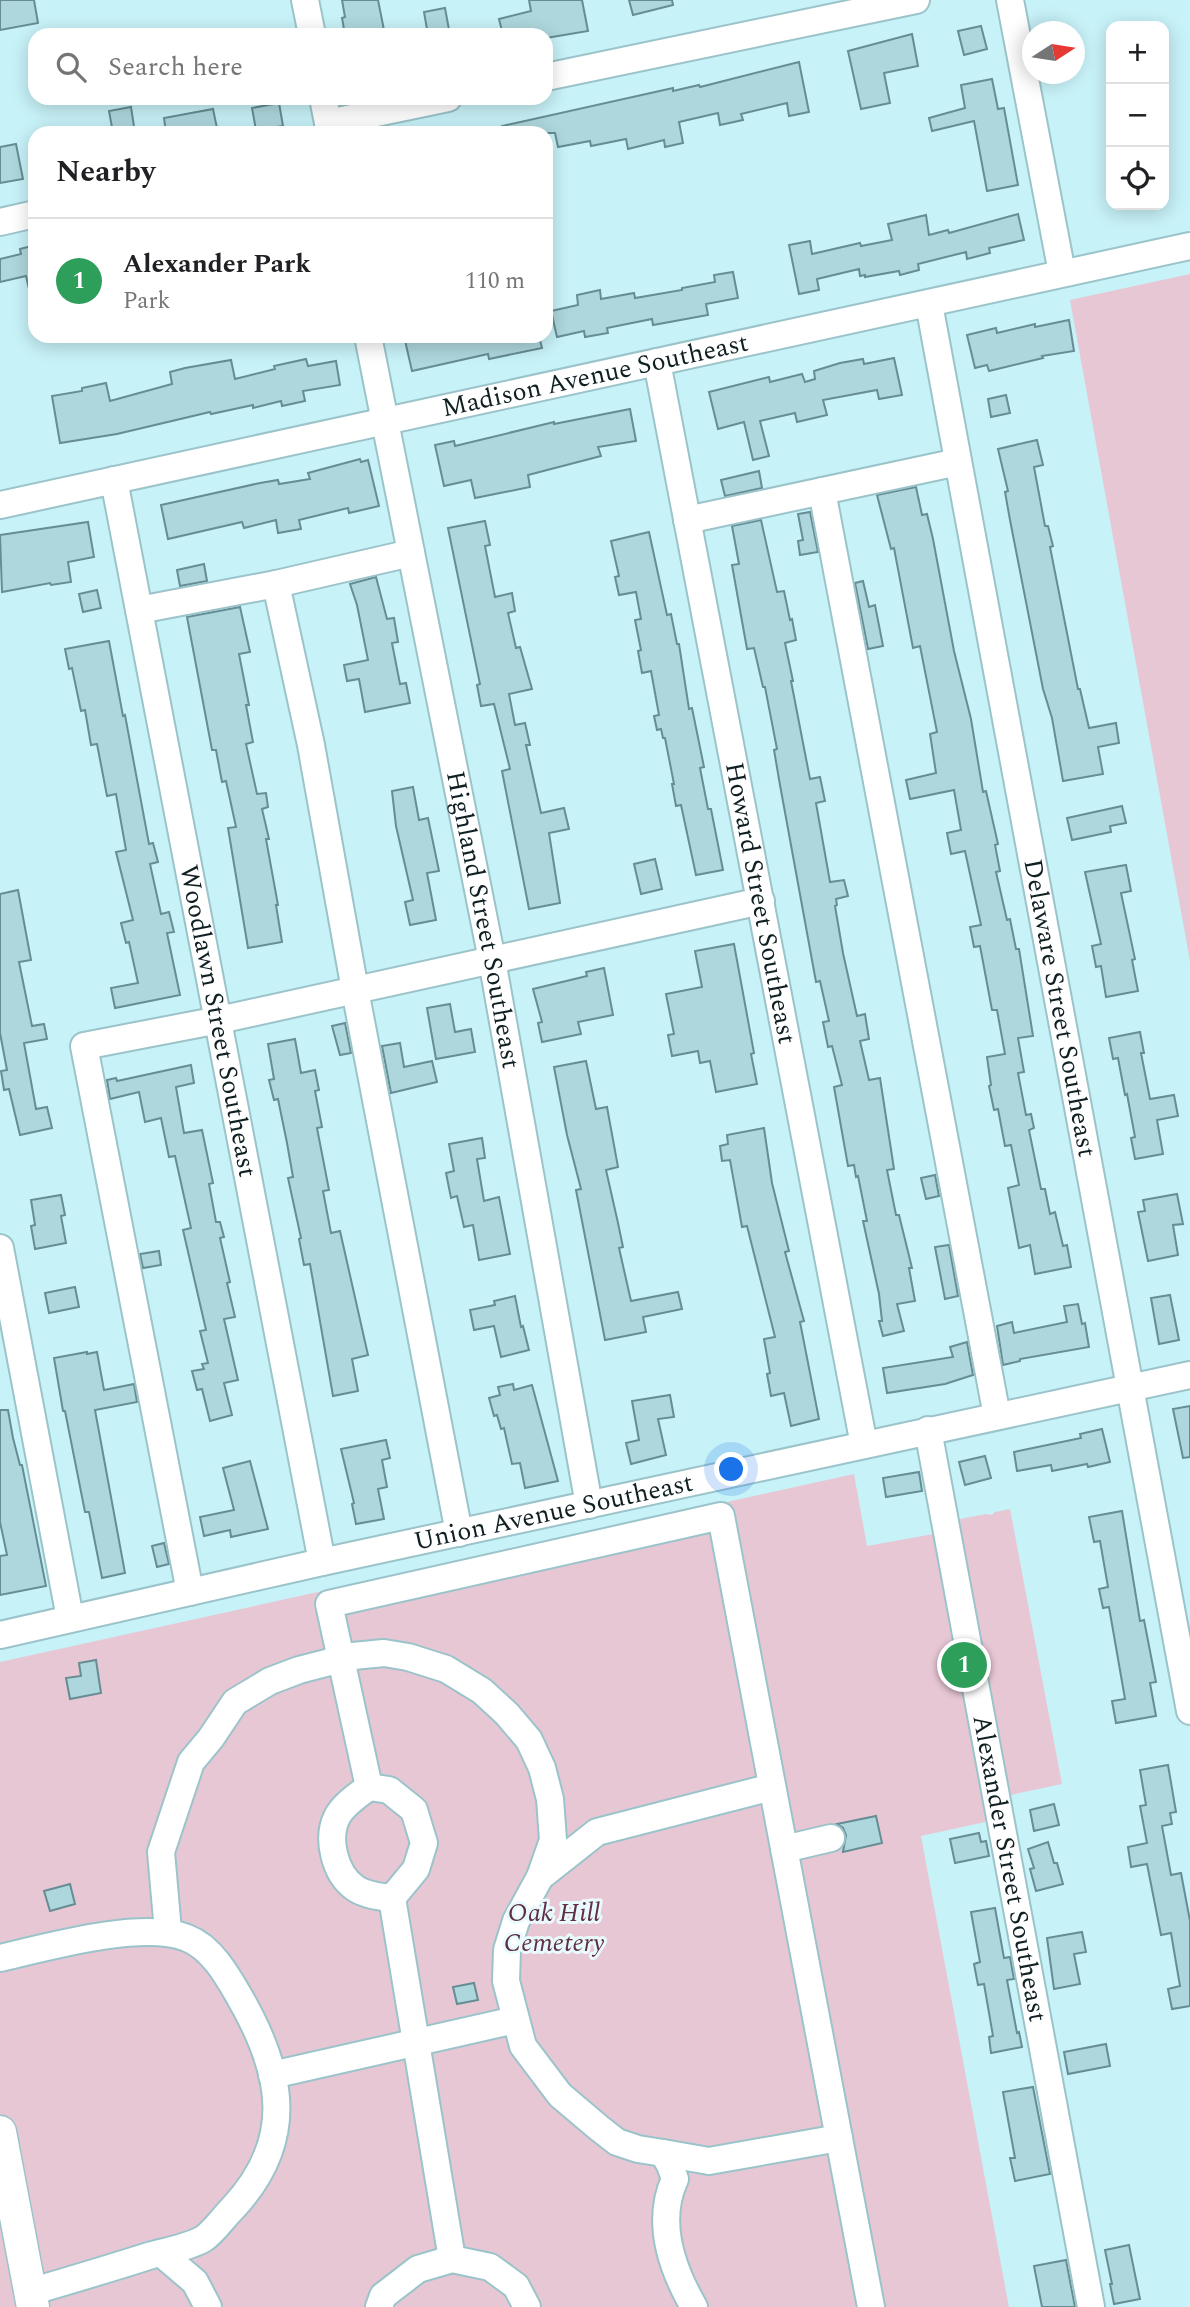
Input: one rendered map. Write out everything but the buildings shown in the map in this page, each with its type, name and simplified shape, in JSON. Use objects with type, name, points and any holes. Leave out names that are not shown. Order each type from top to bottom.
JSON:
[{"type":"main road","points":[[0,2132],[32,2300]]},
{"type":"street","points":[[305,0],[311,28]]},
{"type":"street","points":[[553,77],[916,0]]},
{"type":"street","points":[[1010,0],[1062,274]]},
{"type":"street","points":[[327,118],[406,105]]},
{"type":"street","points":[[0,222],[28,216]]},
{"type":"street","name":"Madison Avenue Southeast","points":[[0,505],[1190,246]]},
{"type":"street","name":"Delaware Street Southeast","points":[[929,304],[1190,1711]]},
{"type":"street","name":"Highland Street Southeast","points":[[369,343],[492,960],[589,1505]]},
{"type":"street","name":"Howard Street Southeast","points":[[657,362],[864,1445]]},
{"type":"street","points":[[687,520],[958,462]]},
{"type":"street","name":"Woodlawn Street Southeast","points":[[114,480],[322,1562]]},
{"type":"street","points":[[822,491],[997,1416]]},
{"type":"street","points":[[139,610],[276,584],[411,553]]},
{"type":"street","points":[[276,584],[311,745],[459,1533]]},
{"type":"street","points":[[190,1592],[85,1046],[219,1020],[761,901]]},
{"type":"street","points":[[0,1248],[11,1363],[70,1618]]},
{"type":"street","name":"Union Avenue Southeast","points":[[0,1635],[322,1562],[1190,1375]]},
{"type":"street","name":"Alexander Street Southeast","points":[[928,1430],[1091,2307]]},
{"type":"street","points":[[369,1787],[329,1604],[721,1517],[871,2307]]},
{"type":"street","points":[[168,1931],[161,1852],[191,1762],[235,1702],[270,1681],[341,1659],[384,1653],[408,1657],[446,1669],[482,1691],[507,1714],[529,1740],[542,1768],[550,1799],[553,1840],[540,1877],[516,1921],[507,1950],[506,1981],[523,2046],[560,2095],[617,2142],[638,2149],[709,2161],[839,2138]]},
{"type":"street","points":[[392,1898],[376,1897],[355,1888],[338,1869],[332,1841],[337,1817],[351,1800],[369,1787],[388,1790],[414,1810],[424,1843],[416,1869],[392,1898],[452,2259]]},
{"type":"street","points":[[540,1877],[597,1832],[772,1787]]},
{"type":"street","points":[[784,1849],[831,1839]]},
{"type":"street","points":[[0,1958],[66,1942],[115,1934],[168,1931],[190,1939],[225,1971],[258,2029],[278,2099],[276,2130],[267,2158],[251,2188],[203,2239],[32,2300]]},
{"type":"street","points":[[272,2075],[515,2020]]},
{"type":"street","points":[[663,2153],[675,2179],[668,2195],[666,2238],[681,2284],[694,2307]]},
{"type":"street","points":[[162,2253],[195,2282],[208,2307]]},
{"type":"street","points":[[379,2307],[383,2296],[418,2269],[452,2259],[490,2267],[516,2287],[527,2307]]},
{"type":"green space","points":[[1190,274],[1190,961],[1070,300]]},
{"type":"green space","name":"Oak Hill Cemetery","points":[[854,1474],[867,1546],[961,1529],[960,1519],[992,1515],[1010,1509],[1062,1784],[987,1800],[990,1821],[921,1836],[1009,2307],[0,2307],[0,1662]]},
{"type":"place","name":"Alexander Park","points":[[964,1665]]}]
